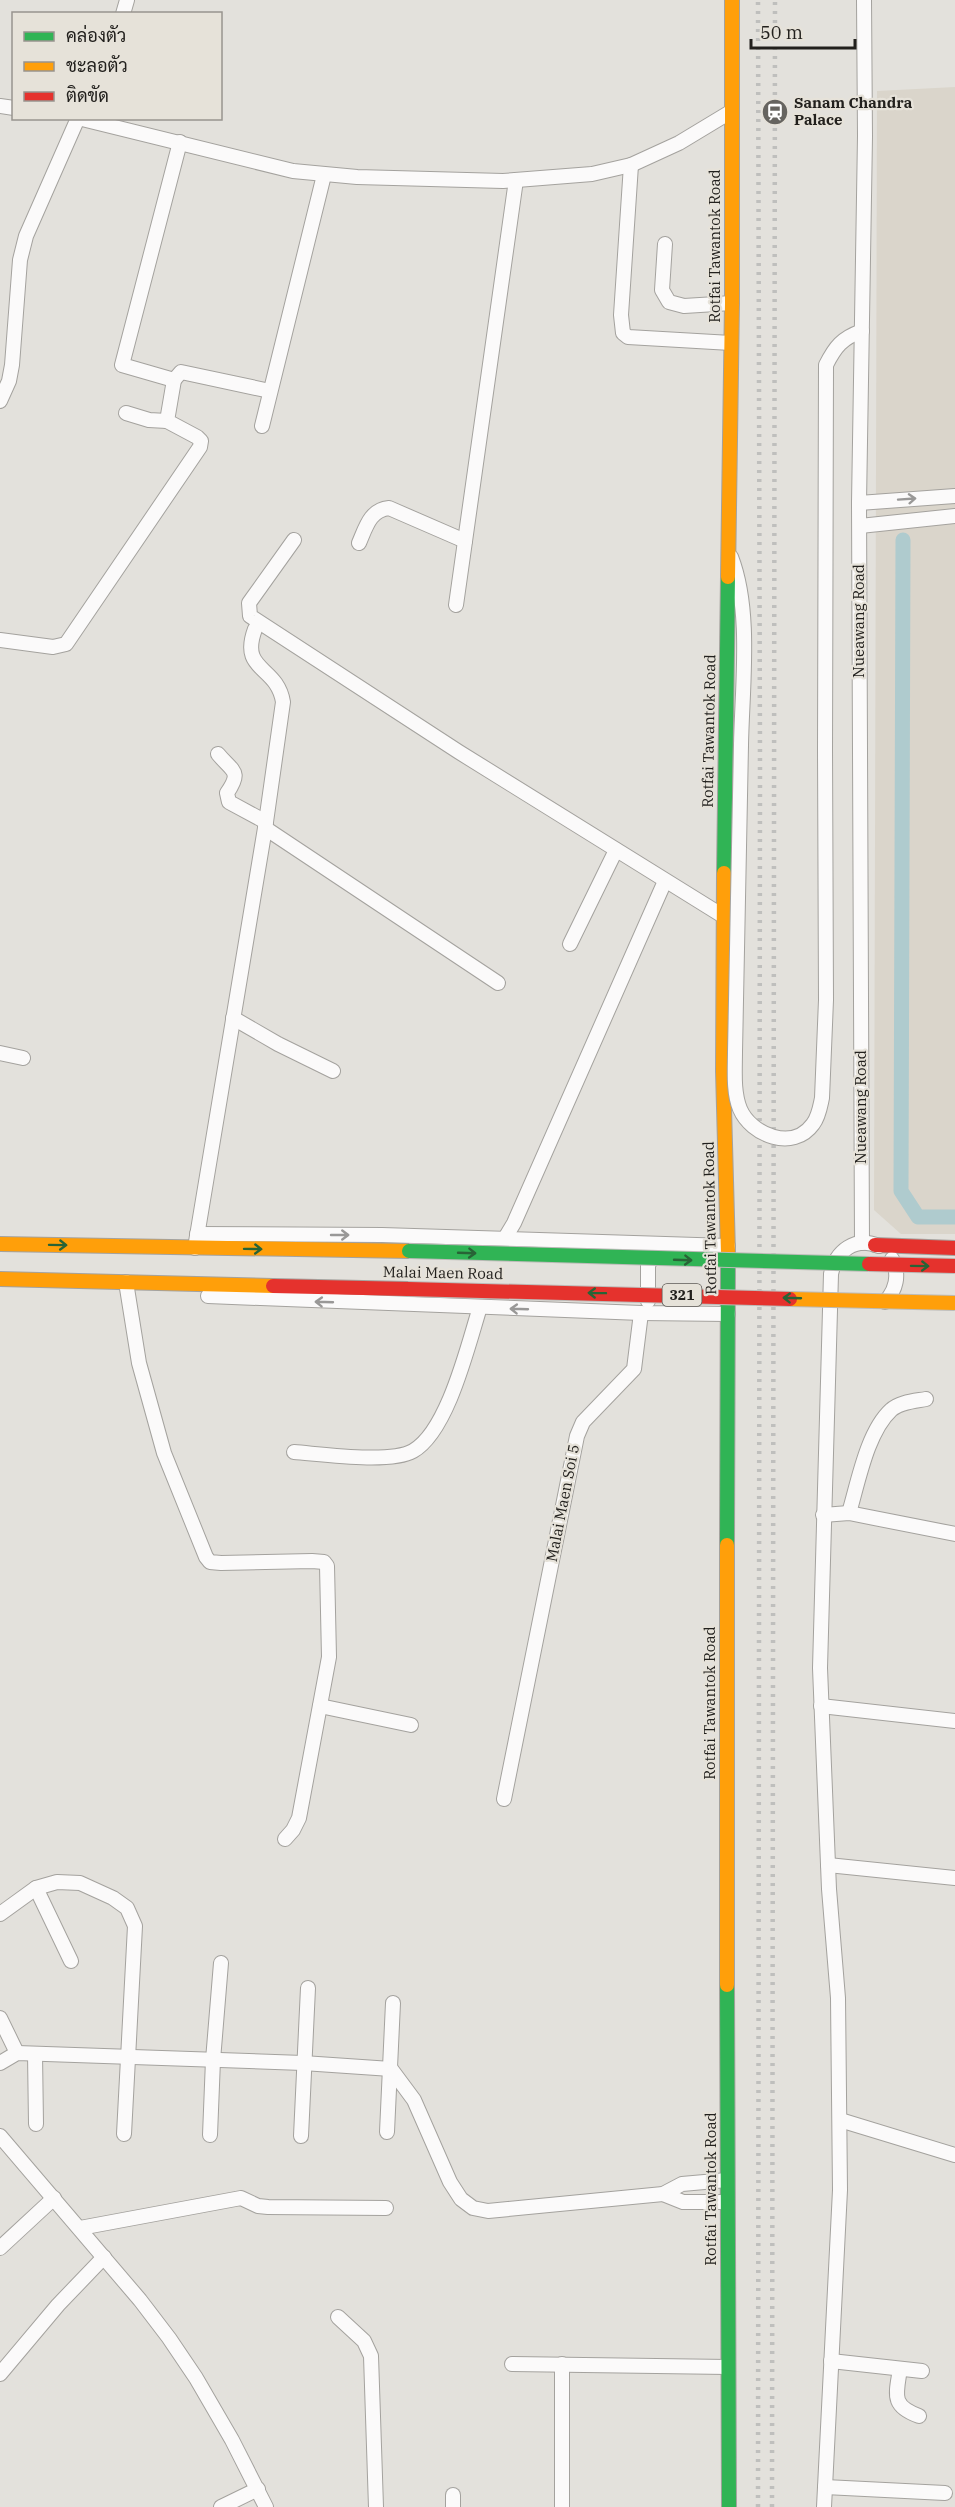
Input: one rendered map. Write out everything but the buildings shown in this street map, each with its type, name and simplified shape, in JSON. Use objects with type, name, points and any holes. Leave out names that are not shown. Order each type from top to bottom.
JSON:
[{"type":"main road","name":"Rotfai Tawantok Road","points":[[729,2507],[726,1852],[728,1246],[723,1082],[723,916],[732,343],[732,0]]},
{"type":"main road","name":"Malai Maen Road","points":[[0,1244],[409,1251],[955,1266]]},
{"type":"main road","points":[[868,1244],[955,1248]]},
{"type":"main road","name":"Malai Maen Road","points":[[0,1279],[955,1303]]},
{"type":"main road","points":[[830,1308],[955,1313]]},
{"type":"street","name":"Nueawang Road","points":[[864,0],[865,136],[859,503],[868,1244]]},
{"type":"street","points":[[86,120],[293,171],[324,175],[516,180],[592,174],[632,165],[679,143],[732,111]]},
{"type":"street","points":[[0,401],[9,381],[12,365],[20,260],[26,236],[77,120]]},
{"type":"street","points":[[174,380],[127,368],[122,365],[121,361],[180,142]]},
{"type":"street","points":[[632,165],[621,315],[623,333],[628,337],[732,343]]},
{"type":"street","points":[[262,426],[324,175]]},
{"type":"street","points":[[456,605],[516,180]]},
{"type":"street","points":[[665,244],[662,290],[669,302],[684,306],[732,303]]},
{"type":"street","points":[[729,551],[738,574],[741,604],[736,1096],[740,1108],[751,1125],[761,1133],[785,1138],[795,1136],[812,1125],[819,1112],[822,1098],[826,1000],[826,365],[836,346],[848,336],[862,331]]},
{"type":"street","points":[[167,421],[174,380],[181,372],[270,391]]},
{"type":"street","points":[[0,640],[59,646],[66,644],[200,447],[201,441],[197,437],[167,421],[149,420],[126,413]]},
{"type":"street","points":[[859,503],[955,496]]},
{"type":"street","points":[[359,543],[370,517],[379,509],[389,508],[465,541]]},
{"type":"street","points":[[860,526],[955,516]]},
{"type":"street","points":[[294,540],[249,603],[250,616],[459,752],[723,916]]},
{"type":"street","points":[[195,1248],[266,825],[283,702],[281,690],[274,680],[252,659],[249,651],[255,629]]},
{"type":"street","points":[[218,754],[235,774],[236,782],[227,793],[229,802],[498,983]]},
{"type":"street","points":[[570,944],[616,850]]},
{"type":"street","points":[[505,1238],[514,1223],[665,881]]},
{"type":"street","points":[[233,1018],[278,1044],[333,1071]]},
{"type":"street","points":[[0,1053],[23,1058]]},
{"type":"street","points":[[197,1234],[505,1238],[728,1246]]},
{"type":"street","points":[[648,1313],[646,1299],[648,1265],[661,1243]]},
{"type":"street","points":[[824,2507],[840,2190],[840,2120],[838,1998],[828,1865],[821,1706],[823,1515],[831,1274],[840,1252],[850,1246],[868,1244],[890,1256],[897,1274],[893,1292],[876,1309]]},
{"type":"street","points":[[285,1839],[299,1818],[330,1646],[327,1566],[324,1562],[312,1561],[221,1563],[210,1562],[206,1557],[164,1453],[139,1363],[133,1282],[162,1292],[213,1297],[728,1314]]},
{"type":"street","points":[[294,1452],[358,1457],[412,1452],[427,1437],[441,1416],[453,1390],[480,1307]]},
{"type":"street","name":"Malai Maen Soi 5","points":[[504,1799],[577,1436],[583,1422],[634,1369],[648,1313]]},
{"type":"street","points":[[849,1513],[867,1454],[884,1419],[891,1409],[926,1399]]},
{"type":"street","points":[[823,1515],[849,1513],[955,1534]]},
{"type":"street","points":[[320,1706],[411,1725]]},
{"type":"street","points":[[821,1706],[955,1720]]},
{"type":"street","points":[[828,1865],[955,1878]]},
{"type":"street","points":[[0,1914],[36,1888],[57,1882],[80,1883],[113,1898],[127,1908],[135,1926],[124,2134]]},
{"type":"street","points":[[36,1888],[70,1961]]},
{"type":"street","points":[[210,2135],[221,1963]]},
{"type":"street","points":[[301,2136],[308,1988]]},
{"type":"street","points":[[387,2132],[393,2003]]},
{"type":"street","points":[[0,2018],[17,2054]]},
{"type":"street","points":[[0,2062],[17,2054],[127,2055],[391,2069],[414,2100],[450,2182],[461,2199],[473,2208],[488,2211],[663,2194],[682,2184],[727,2180]]},
{"type":"street","points":[[35,2054],[36,2124]]},
{"type":"street","points":[[840,2120],[955,2155]]},
{"type":"street","points":[[0,2136],[163,2329],[192,2373],[266,2507]]},
{"type":"street","points":[[663,2194],[683,2202],[727,2202]]},
{"type":"street","points":[[0,2248],[54,2198]]},
{"type":"street","points":[[80,2228],[241,2198],[258,2206],[268,2207],[386,2208]]},
{"type":"street","points":[[0,2373],[64,2298],[104,2257]]},
{"type":"street","points":[[339,2317],[364,2341],[371,2356],[376,2507]]},
{"type":"street","points":[[831,2361],[922,2371]]},
{"type":"street","points":[[512,2364],[728,2367]]},
{"type":"street","points":[[562,2364],[562,2507]]},
{"type":"street","points":[[900,2369],[897,2392],[899,2405],[904,2411],[919,2416]]},
{"type":"street","points":[[825,2487],[945,2493]]},
{"type":"street","points":[[221,2507],[258,2489]]},
{"type":"shaded area","points":[[955,87],[955,1234],[901,1234],[874,1210],[877,91]]},
{"type":"waterway","points":[[903,540],[901,1191],[918,1217],[955,1217]]},
{"type":"railway","points":[[758,0],[760,767],[758,2507]]},
{"type":"railway","points":[[772,2507],[775,0]]},
{"type":"traffic: fast","points":[[724,873],[728,577]]},
{"type":"traffic: fast","points":[[409,1251],[869,1264]]},
{"type":"traffic: fast","points":[[727,1545],[728,1253]]},
{"type":"traffic: fast","points":[[727,1985],[729,2507]]},
{"type":"traffic: slow","points":[[728,577],[732,303],[732,0]]},
{"type":"traffic: slow","points":[[724,873],[723,1071],[728,1253]]},
{"type":"traffic: slow","points":[[0,1244],[409,1251]]},
{"type":"traffic: slow","points":[[0,1279],[273,1286]]},
{"type":"traffic: slow","points":[[790,1299],[955,1303]]},
{"type":"traffic: slow","points":[[727,1545],[727,1985]]},
{"type":"traffic: jam","points":[[875,1245],[955,1248]]},
{"type":"traffic: jam","points":[[869,1264],[955,1266]]},
{"type":"traffic: jam","points":[[273,1286],[408,1289]]},
{"type":"traffic: jam","points":[[408,1289],[790,1299]]},
{"type":"place","name":"Sanam Chandra Palace","points":[[775,112]]}]
